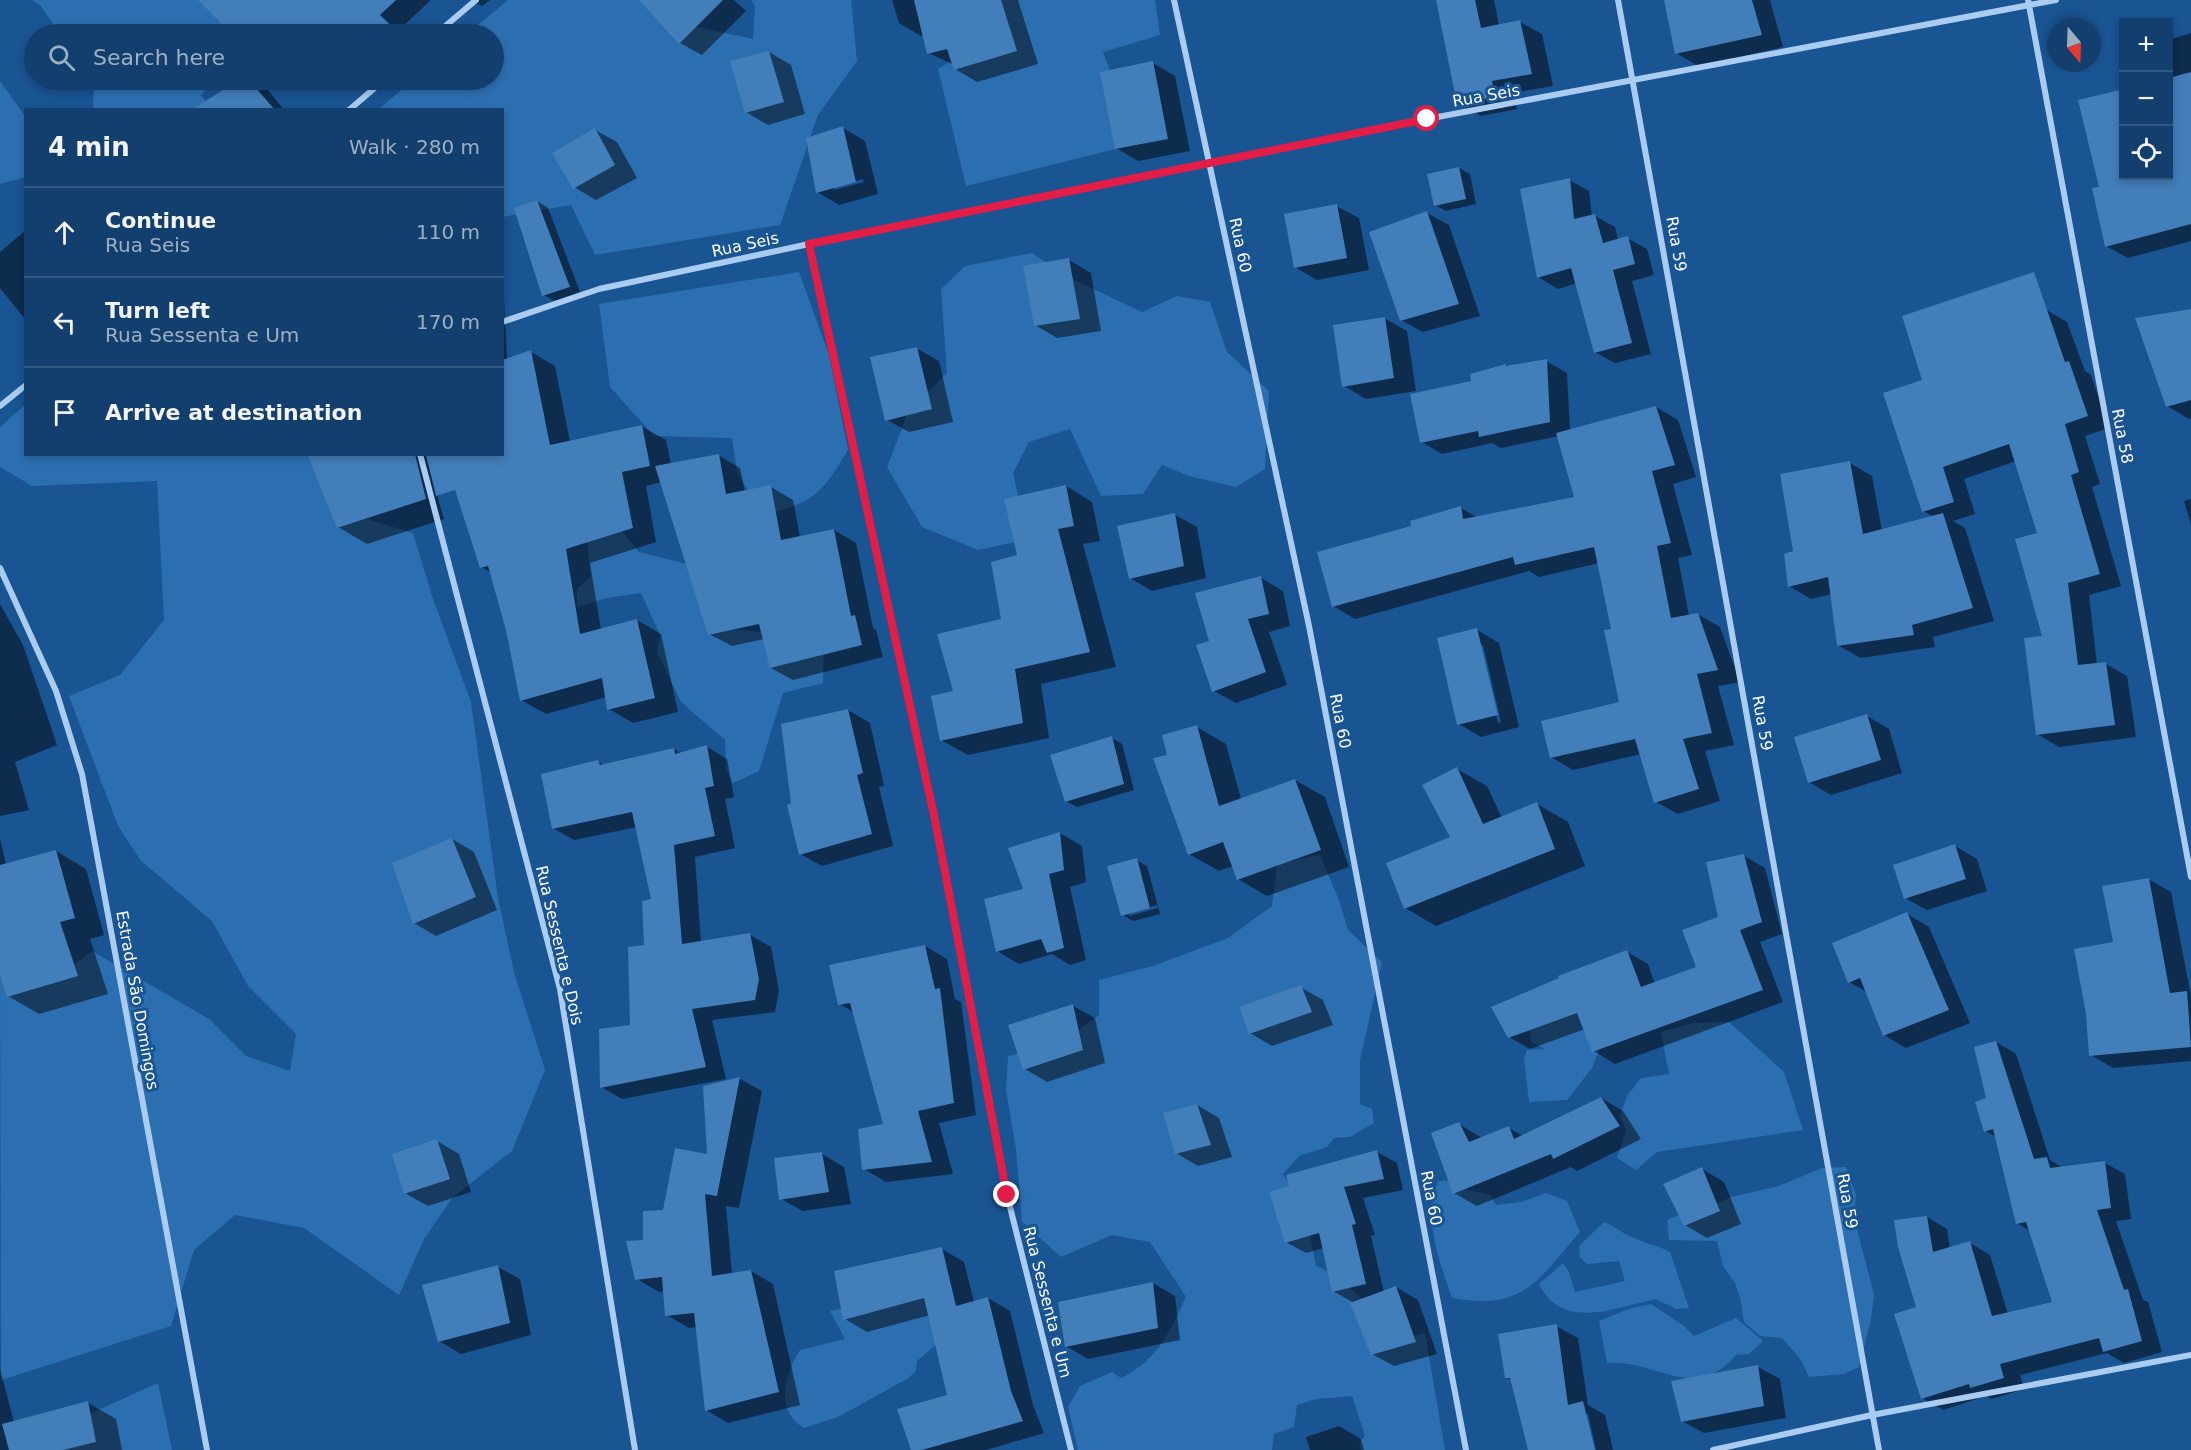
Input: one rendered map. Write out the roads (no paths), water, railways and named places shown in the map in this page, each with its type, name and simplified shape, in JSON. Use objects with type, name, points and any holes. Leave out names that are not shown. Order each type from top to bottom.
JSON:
[{"type":"street","points":[[448,24],[476,0]]},
{"type":"street","name":"Rua 60","points":[[1174,0],[1310,626],[1466,1450]]},
{"type":"street","name":"Rua 59","points":[[1618,0],[1635,82],[1879,1450]]},
{"type":"street","name":"Rua Seis","points":[[504,321],[599,289],[809,244],[1427,119],[1635,82],[2029,3],[2056,0]]},
{"type":"street","name":"Rua 58","points":[[2029,3],[2191,877]]},
{"type":"street","points":[[351,108],[372,90]]},
{"type":"street","name":"Rua Sessenta e Um","points":[[809,244],[935,820],[1007,1195],[1071,1450]]},
{"type":"street","points":[[0,406],[24,387]]},
{"type":"street","name":"Rua Sessenta e Dois","points":[[421,456],[560,989],[635,1450]]},
{"type":"street","name":"Estrada São Domingos","points":[[0,568],[56,691],[82,774],[207,1450]]},
{"type":"street","points":[[1713,1450],[1872,1415],[2191,1355]]}]
